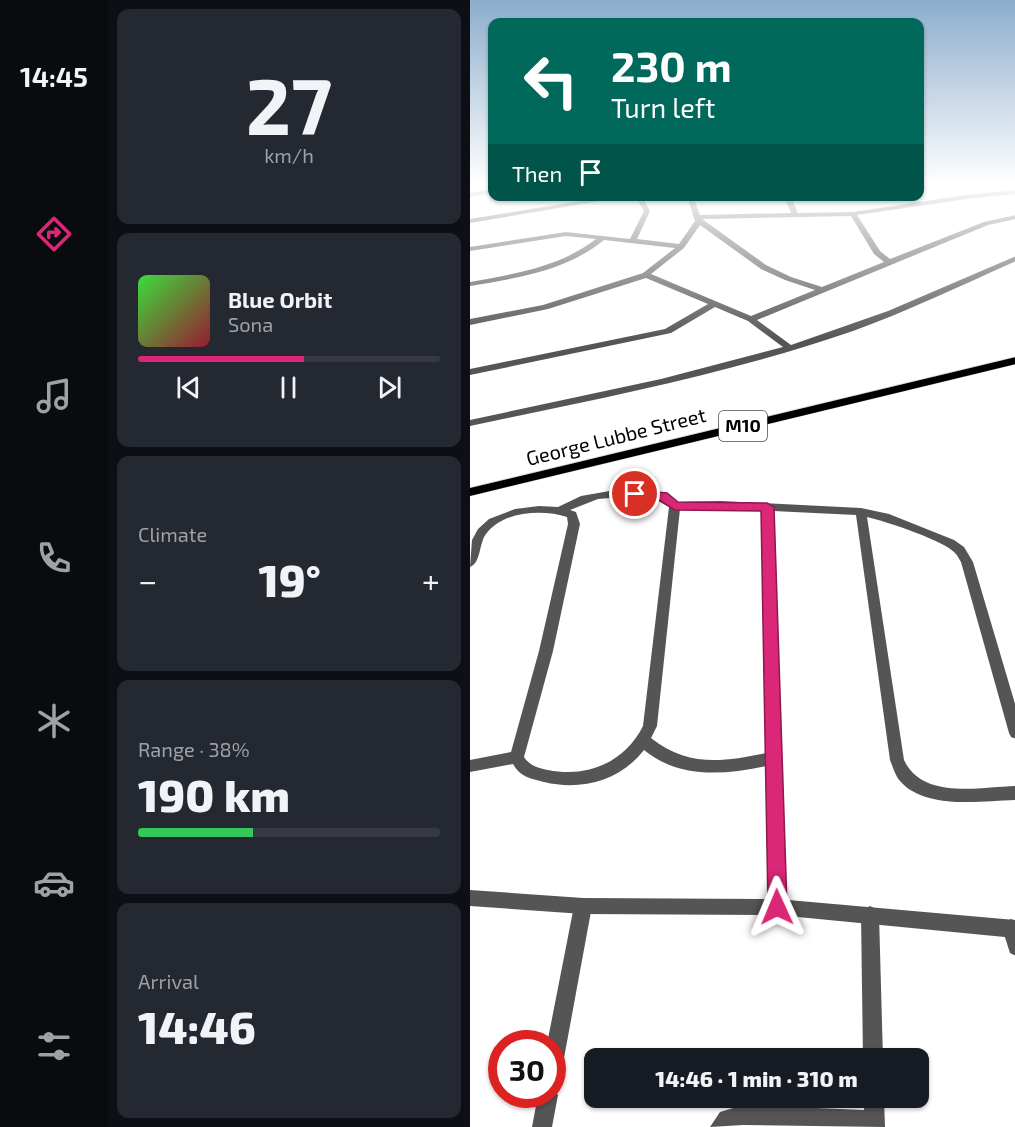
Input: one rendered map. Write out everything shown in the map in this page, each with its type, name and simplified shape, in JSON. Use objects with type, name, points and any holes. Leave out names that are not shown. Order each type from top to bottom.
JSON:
[{"type":"main road","name":"George Lubbe Street","points":[[470,492],[1016,360]]},
{"type":"street","points":[[470,249],[556,236]]},
{"type":"street","points":[[586,236],[681,246]]},
{"type":"street","points":[[633,240],[635,236]]},
{"type":"street","points":[[470,322],[545,307],[646,275],[681,246],[688,236]]},
{"type":"street","points":[[723,236],[755,262],[822,290]]},
{"type":"street","points":[[867,236],[877,252],[890,263]]},
{"type":"street","points":[[751,319],[956,236]]},
{"type":"street","points":[[470,284],[507,278],[568,260],[588,251],[604,237]]},
{"type":"street","points":[[470,423],[651,384],[847,330],[910,306],[1016,258]]},
{"type":"street","points":[[646,275],[751,319],[787,346]]},
{"type":"street","points":[[470,372],[668,331],[715,303]]},
{"type":"street","points":[[470,563],[480,534],[497,520],[516,513],[562,510],[587,498],[648,494],[663,496],[675,506],[767,507],[861,512],[885,517],[960,550],[967,562],[1016,733]]},
{"type":"street","points":[[562,510],[572,515],[574,524],[546,651],[517,757],[520,765],[528,771],[550,778],[590,778],[610,771],[644,741],[653,708],[675,506]]},
{"type":"street","points":[[767,507],[777,907]]},
{"type":"street","points":[[861,512],[897,760],[903,775],[910,783],[939,794],[1016,793]]},
{"type":"street","points":[[644,741],[666,759],[686,767],[740,765],[774,758]]},
{"type":"street","points":[[470,766],[517,757]]},
{"type":"street","points":[[470,898],[583,906],[777,907],[870,915],[1013,929],[1016,948]]},
{"type":"street","points":[[559,1030],[583,906]]},
{"type":"street","points":[[870,915],[874,1048]]},
{"type":"street","points":[[542,1127],[546,1108]]},
{"type":"street","points":[[720,1127],[727,1119],[743,1114],[875,1124],[874,1108]]},
{"type":"route","points":[[635,494],[663,496],[675,506],[767,507],[777,907]]}]
